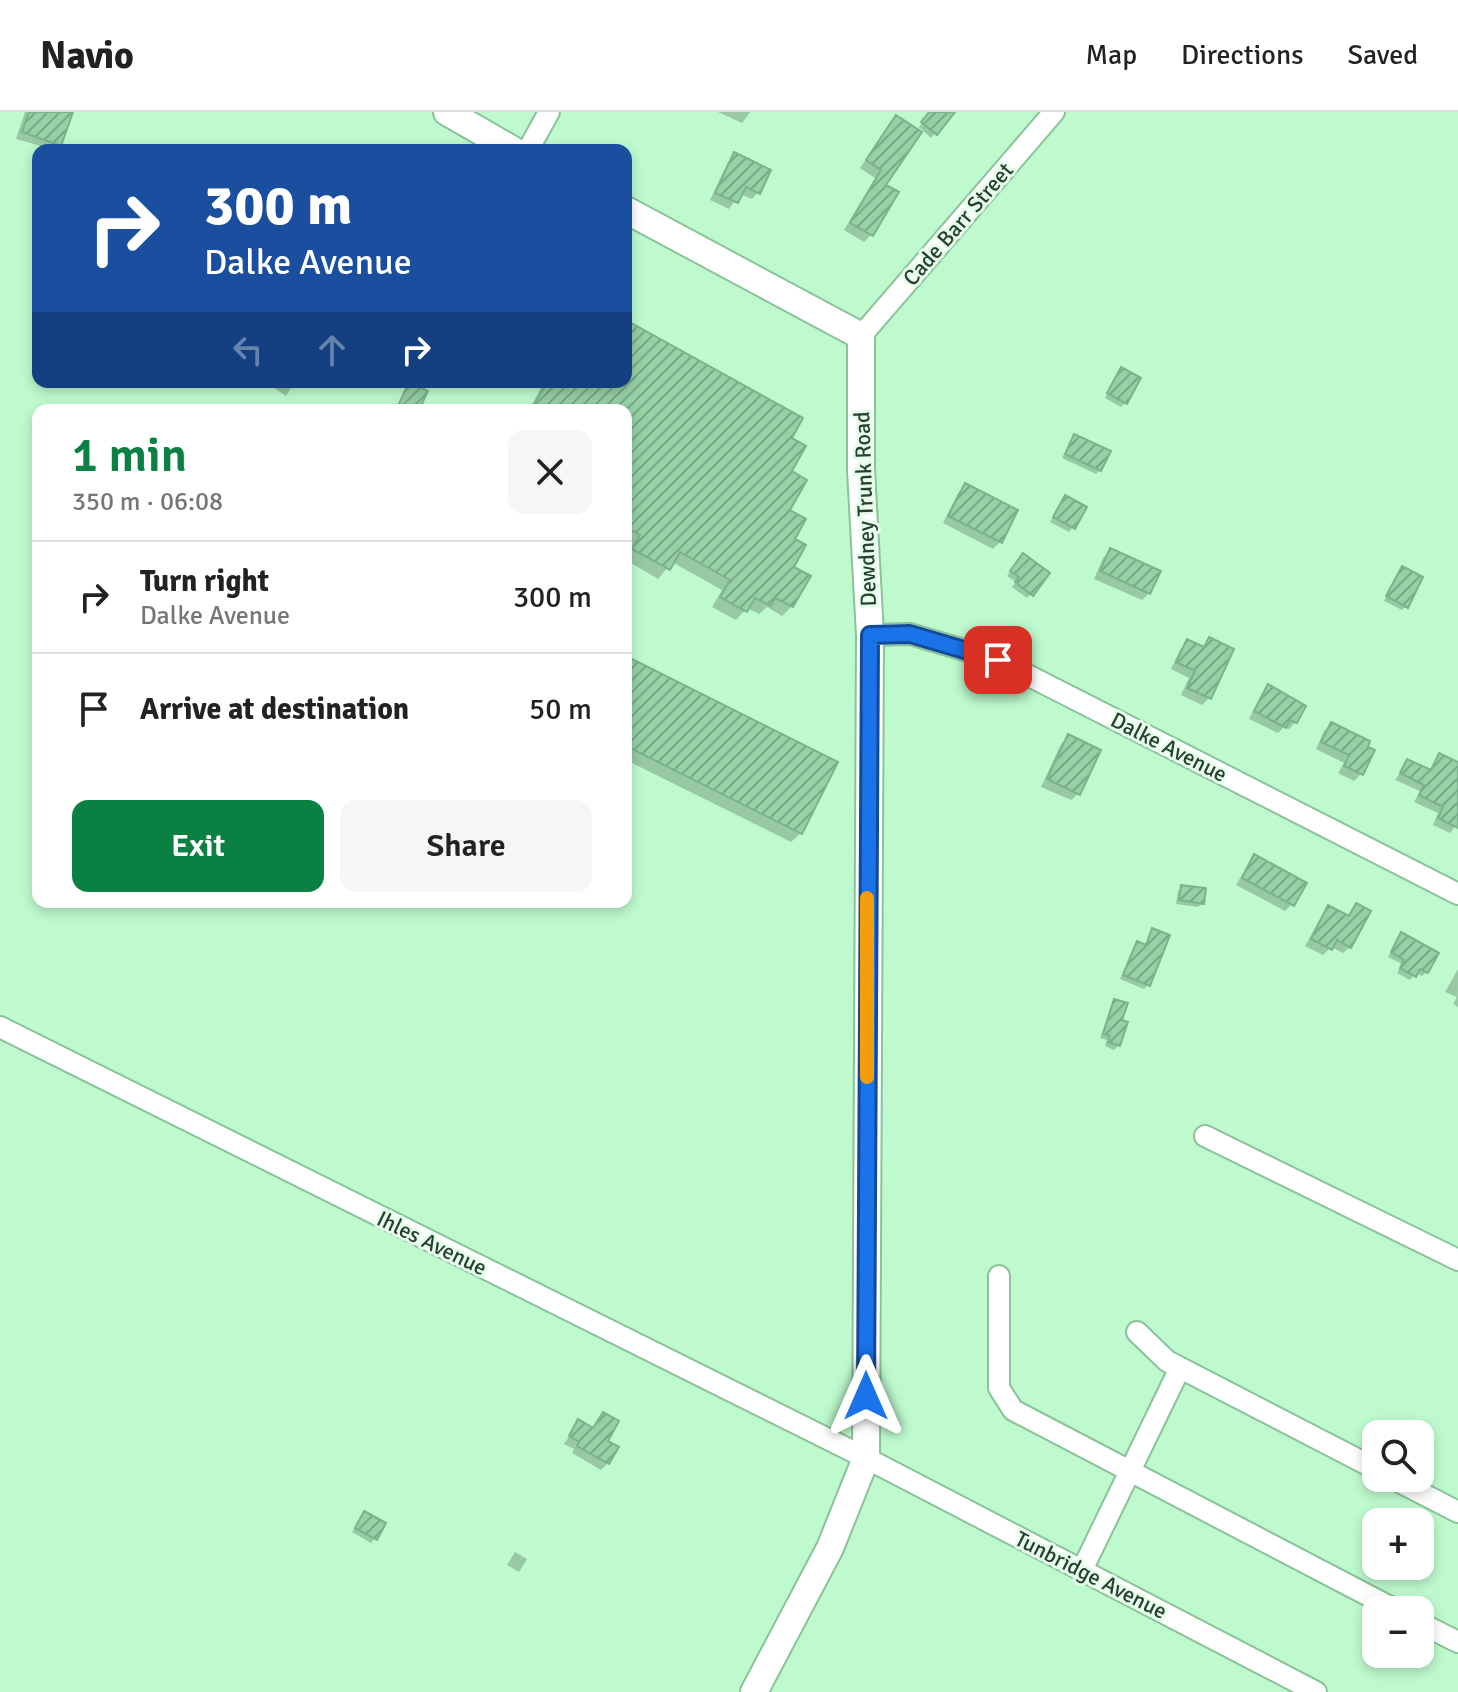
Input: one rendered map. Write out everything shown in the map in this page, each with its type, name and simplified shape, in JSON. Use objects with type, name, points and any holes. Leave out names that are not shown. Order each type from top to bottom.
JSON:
[{"type":"main road","points":[[447,112],[503,144]]},
{"type":"main road","points":[[632,213],[861,336]]},
{"type":"main road","name":"Dewdney Trunk Road","points":[[754,1692],[830,1548],[866,1458],[870,635],[861,470],[861,336]]},
{"type":"street","points":[[531,144],[549,112]]},
{"type":"street","name":"Cade Barr Street","points":[[861,336],[1054,112]]},
{"type":"street","name":"Dalke Avenue","points":[[870,635],[910,634],[998,660],[1458,894]]},
{"type":"street","name":"Ihles Avenue","points":[[0,1027],[866,1458]]},
{"type":"street","points":[[1205,1136],[1458,1260]]},
{"type":"street","points":[[999,1276],[999,1388],[1013,1410],[1369,1596]]},
{"type":"street","points":[[1137,1332],[1167,1361],[1362,1462]]},
{"type":"street","points":[[1082,1570],[1180,1368]]},
{"type":"street","name":"Tunbridge Avenue","points":[[866,1458],[1316,1692]]},
{"type":"street","points":[[1419,1492],[1458,1512]]},
{"type":"street","points":[[1434,1630],[1458,1642]]},
{"type":"building","points":[[29,112],[73,112],[62,144],[22,132]]},
{"type":"building","points":[[929,112],[955,112],[937,135],[921,122]]},
{"type":"building","points":[[896,115],[922,132],[886,185],[899,192],[873,236],[850,223],[881,170],[866,160]]},
{"type":"building","points":[[734,152],[771,170],[760,194],[746,187],[738,203],[715,193]]},
{"type":"building","points":[[632,323],[803,418],[792,438],[806,446],[792,471],[807,480],[790,510],[806,519],[795,539],[806,545],[794,567],[811,576],[793,607],[775,598],[771,606],[755,598],[747,612],[720,597],[730,580],[680,552],[670,570],[632,549],[640,535],[632,530],[632,404],[534,404],[544,388],[632,388]]},
{"type":"building","points":[[1121,367],[1141,378],[1127,404],[1107,393]]},
{"type":"building","points":[[406,388],[428,391],[422,404],[399,404]]},
{"type":"building","points":[[1074,434],[1111,451],[1101,471],[1065,454]]},
{"type":"building","points":[[965,483],[1018,510],[1002,543],[948,516]]},
{"type":"building","points":[[1065,495],[1087,507],[1075,529],[1053,517]]},
{"type":"building","points":[[1110,548],[1161,571],[1150,594],[1100,571]]},
{"type":"building","points":[[1023,553],[1050,573],[1033,596],[1015,582],[1019,577],[1010,571]]},
{"type":"building","points":[[1402,566],[1423,577],[1408,608],[1386,596]]},
{"type":"building","points":[[1209,637],[1234,649],[1211,699],[1187,688],[1195,671],[1176,662],[1187,639],[1204,647]]},
{"type":"building","points":[[632,659],[838,762],[802,834],[632,749]]},
{"type":"building","points":[[1268,684],[1306,706],[1297,723],[1290,720],[1286,728],[1254,711]]},
{"type":"building","points":[[1331,722],[1370,741],[1368,747],[1375,750],[1363,775],[1344,766],[1349,755],[1321,742]]},
{"type":"building","points":[[1068,734],[1101,750],[1080,795],[1047,779]]},
{"type":"building","points":[[1439,753],[1458,762],[1458,828],[1438,818],[1443,807],[1419,795],[1424,785],[1400,773],[1407,759],[1431,770]]},
{"type":"building","points":[[1254,854],[1307,883],[1294,906],[1242,878]]},
{"type":"building","points":[[1181,885],[1206,888],[1204,904],[1179,900]]},
{"type":"building","points":[[1356,903],[1371,911],[1351,948],[1337,940],[1332,950],[1311,939],[1328,905],[1349,916]]},
{"type":"building","points":[[1152,928],[1170,935],[1150,986],[1123,975],[1137,941],[1146,945]]},
{"type":"building","points":[[1401,932],[1439,953],[1428,973],[1420,969],[1416,977],[1400,968],[1404,960],[1391,952]]},
{"type":"building","points":[[1114,999],[1128,1003],[1122,1020],[1128,1022],[1120,1046],[1108,1042],[1110,1036],[1103,1034]]},
{"type":"building","points":[[603,1412],[619,1421],[608,1441],[619,1447],[609,1464],[577,1446],[579,1442],[569,1436],[578,1419],[593,1428]]},
{"type":"building","points":[[364,1511],[386,1523],[377,1540],[355,1528]]},
{"type":"slow traffic","points":[[867,898],[867,1077]]},
{"type":"route","points":[[866,1396],[870,635],[910,634],[998,660]]}]
